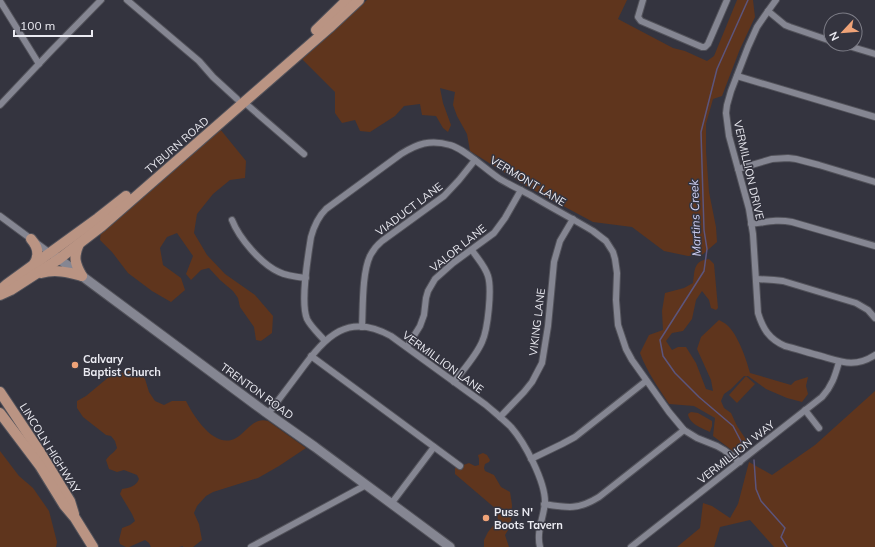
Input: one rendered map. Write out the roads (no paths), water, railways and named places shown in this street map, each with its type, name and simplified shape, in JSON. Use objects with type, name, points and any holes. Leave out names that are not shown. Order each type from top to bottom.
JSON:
[{"type":"main road","name":"TYBURN ROAD","points":[[0,290],[34,264],[79,244],[102,226],[241,101],[347,0]]},
{"type":"main road","name":"TYBURN ROAD","points":[[0,295],[33,276],[54,256],[329,28],[359,0]]},
{"type":"main road","points":[[29,237],[36,246],[38,253],[34,264]]},
{"type":"main road","points":[[79,244],[76,250],[75,260],[78,270],[82,276]]},
{"type":"main road","name":"TRENTON ROAD","points":[[54,256],[450,547]]},
{"type":"main road","points":[[33,276],[45,272],[59,271],[82,276]]},
{"type":"main road","name":"LINCOLN HIGHWAY","points":[[0,392],[70,501],[75,518]]},
{"type":"main road","name":"LINCOLN HIGHWAY","points":[[0,413],[40,466],[64,505],[75,518],[93,547]]},
{"type":"street","points":[[0,105],[101,0]]},
{"type":"street","points":[[127,0],[199,61],[213,77],[304,154]]},
{"type":"street","points":[[643,0],[638,17],[641,21],[702,47],[708,44],[727,0]]},
{"type":"street","name":"VERMILLION DRIVE","points":[[776,0],[754,32],[731,91],[726,114],[729,136],[752,224],[755,250],[756,301],[761,324],[777,342],[785,346],[839,362],[849,363],[864,361],[875,355]]},
{"type":"street","points":[[0,1],[39,64]]},
{"type":"street","points":[[768,11],[790,28],[823,38]]},
{"type":"street","points":[[863,50],[875,54]]},
{"type":"street","points":[[737,76],[875,117]]},
{"type":"street","name":"VERMONT LANE","points":[[325,341],[308,320],[306,315],[304,294],[311,237],[313,228],[321,214],[347,193],[412,147],[419,144],[434,142],[454,146],[500,179],[573,219],[600,235],[606,241],[613,252],[617,266],[616,300],[618,325],[626,349],[632,360],[668,412],[684,430],[697,438],[718,446],[740,462]]},
{"type":"street","points":[[738,169],[772,159],[788,158],[819,165],[875,182]]},
{"type":"street","name":"VIADUCT LANE","points":[[362,326],[366,270],[369,258],[375,248],[382,241],[444,196],[475,160]]},
{"type":"street","name":"VALOR LANE","points":[[407,347],[420,326],[424,315],[426,298],[431,284],[439,275],[494,233],[500,226],[521,190]]},
{"type":"street","points":[[0,216],[54,256]]},
{"type":"street","name":"VIKING LANE","points":[[500,417],[532,382],[542,363],[546,343],[554,262],[557,248],[573,219]]},
{"type":"street","points":[[232,220],[238,234],[272,269],[285,275],[306,278]]},
{"type":"street","points":[[752,224],[777,220],[788,221],[875,246]]},
{"type":"street","points":[[454,382],[482,343],[487,324],[490,296],[489,282],[486,271],[472,250]]},
{"type":"street","points":[[756,280],[774,280],[842,299],[868,310],[875,318]]},
{"type":"street","name":"VERMILLION LANE","points":[[268,414],[312,356],[332,335],[344,329],[357,326],[374,328],[382,331],[392,336],[500,417],[517,435],[531,459],[544,488],[544,504],[538,533],[540,547]]},
{"type":"street","points":[[312,356],[460,466]]},
{"type":"street","name":"VERMILLION WAY","points":[[631,547],[822,397],[828,391],[839,362]]},
{"type":"street","points":[[531,459],[574,437],[646,381]]},
{"type":"street","points":[[805,410],[819,428]]},
{"type":"street","points":[[544,504],[571,507],[590,503],[684,430]]},
{"type":"street","points":[[392,504],[434,447]]},
{"type":"street","points":[[251,547],[366,485]]},
{"type":"waterway","name":"Martins Creek","points":[[744,447],[733,426],[699,397],[675,373],[663,356],[660,340],[704,271],[707,249],[704,230],[701,132],[717,69],[748,0]]},
{"type":"waterway","name":"Martins Creek","points":[[754,460],[756,489],[761,501],[785,528],[781,537],[787,547]]},
{"type":"place","name":"Calvary Baptist Church","points":[[75,365]]},
{"type":"place","name":"Puss N' Boots Tavern","points":[[486,518]]}]
